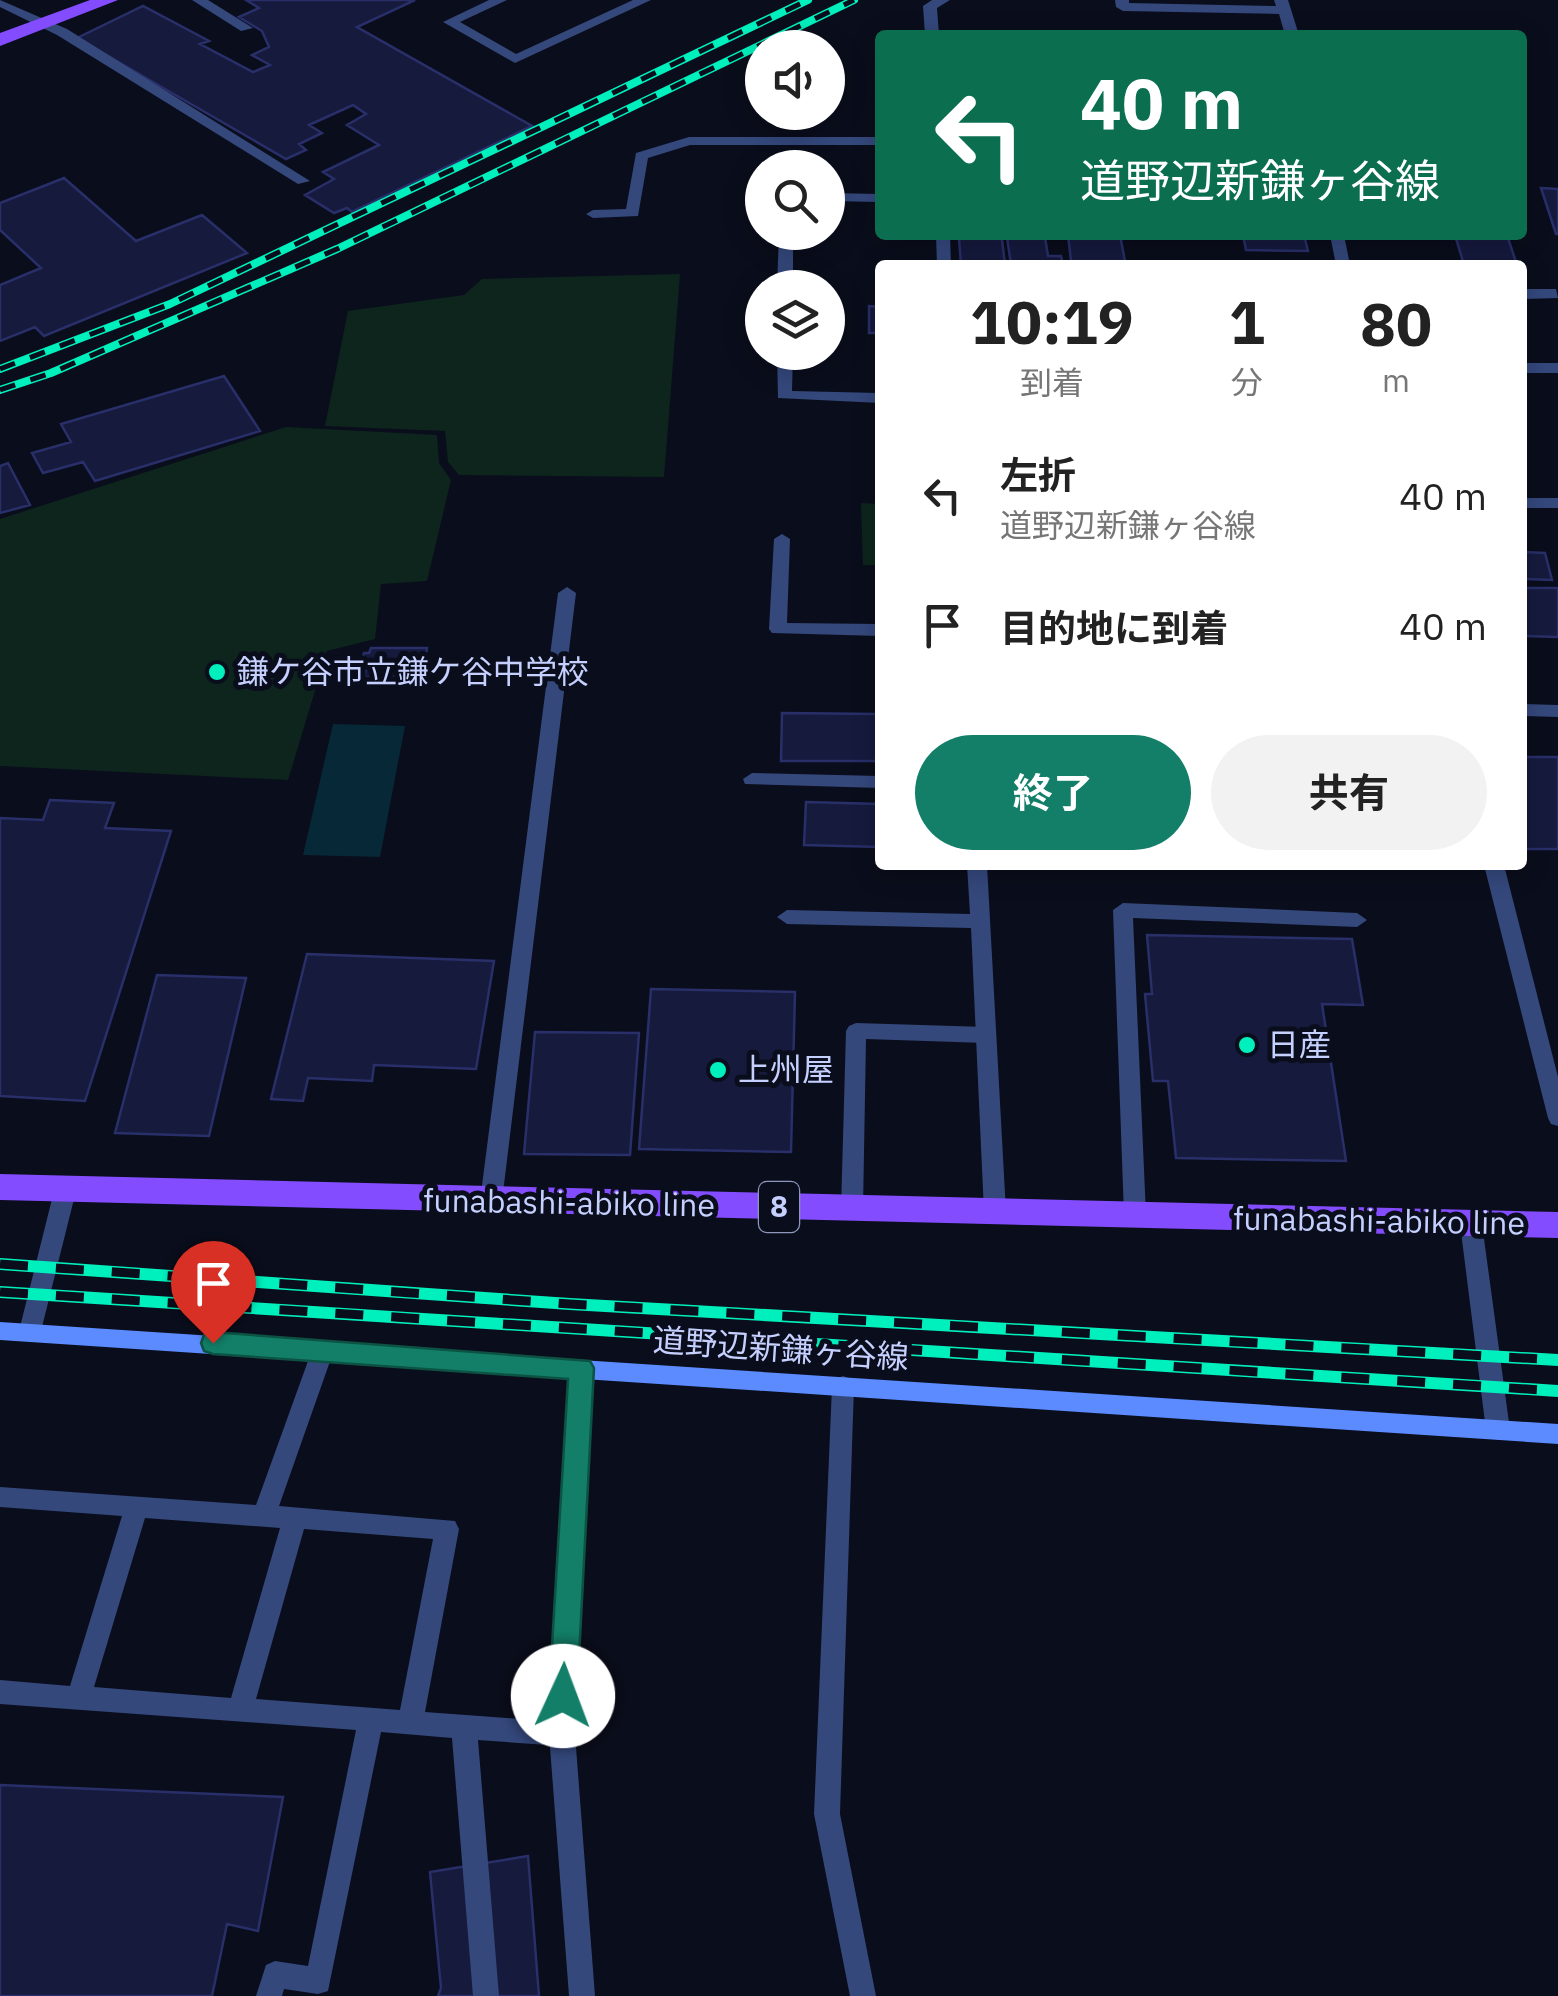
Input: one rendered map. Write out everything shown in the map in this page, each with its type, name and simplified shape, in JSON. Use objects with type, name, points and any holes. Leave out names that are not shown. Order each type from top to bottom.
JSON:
[{"type":"main road","points":[[0,40],[108,0]]},
{"type":"main road","name":"funabashi-abiko line","points":[[0,1187],[1558,1225]]},
{"type":"street","points":[[199,0],[246,28]]},
{"type":"street","points":[[500,0],[450,22],[515,59],[644,0]]},
{"type":"street","points":[[932,30],[930,6],[943,0]]},
{"type":"street","points":[[1122,0],[1123,7],[1282,5],[1290,30]]},
{"type":"street","points":[[0,2],[45,24],[304,181]]},
{"type":"street","points":[[593,214],[633,213],[641,156],[689,141],[875,141]]},
{"type":"street","points":[[845,197],[875,198]]},
{"type":"street","points":[[1527,294],[1556,294]]},
{"type":"street","points":[[1527,368],[1558,368]]},
{"type":"street","points":[[785,370],[784,395],[875,398]]},
{"type":"street","points":[[1527,503],[1558,503]]},
{"type":"street","points":[[782,540],[778,629],[875,630]]},
{"type":"street","points":[[491,1201],[567,594]]},
{"type":"street","points":[[1527,710],[1558,711]]},
{"type":"street","points":[[752,779],[875,782]]},
{"type":"street","points":[[977,870],[995,1212]]},
{"type":"street","points":[[1495,870],[1550,1056],[1558,1118]]},
{"type":"street","points":[[1135,1215],[1123,910],[1357,920]]},
{"type":"street","points":[[787,917],[980,922]]},
{"type":"street","points":[[852,1209],[856,1031],[986,1035]]},
{"type":"street","points":[[30,1331],[66,1191]]},
{"type":"street","points":[[1471,1224],[1498,1430]]},
{"type":"street","name":"道野辺新鎌ヶ谷線","points":[[0,1331],[1558,1434]]},
{"type":"street","points":[[264,1516],[323,1350]]},
{"type":"street","points":[[581,1368],[562,1734],[582,1996]]},
{"type":"street","points":[[843,1386],[827,1814],[863,1996]]},
{"type":"street","points":[[0,1497],[447,1529],[410,1723]]},
{"type":"street","points":[[79,1697],[136,1507]]},
{"type":"street","points":[[240,1710],[295,1518]]},
{"type":"street","points":[[0,1692],[562,1734]]},
{"type":"street","points":[[269,1996],[275,1974],[318,1981],[371,1720]]},
{"type":"street","points":[[464,1728],[486,1996]]},
{"type":"green space","points":[[680,274],[664,477],[459,475],[448,462],[445,431],[325,426],[348,311],[464,295],[482,279]]},
{"type":"green space","points":[[286,427],[437,435],[439,463],[451,480],[427,581],[381,584],[375,639],[327,651],[288,780],[0,766],[0,519]]},
{"type":"green space","points":[[861,503],[875,504],[875,565],[863,565]]},
{"type":"water","points":[[333,724],[405,726],[380,857],[303,855]]},
{"type":"building","points":[[246,0],[415,0],[357,27],[532,126],[352,212],[347,208],[334,213],[305,195],[334,179],[323,172],[379,145],[347,125],[366,114],[353,105],[309,125],[322,133],[299,144],[306,150],[286,159],[77,38],[143,6],[209,41],[200,44],[253,72],[270,65],[252,55],[269,47],[262,31],[239,17],[259,8]]},
{"type":"building","points":[[64,178],[136,241],[202,215],[247,253],[44,336],[35,327],[0,341],[0,285],[41,268],[0,230],[0,203]]},
{"type":"building","points":[[1541,188],[1558,189],[1558,234],[1556,234]]},
{"type":"building","points":[[959,240],[1002,240],[1004,260],[961,260]]},
{"type":"building","points":[[1007,240],[1045,240],[1048,256],[1061,256],[1062,260],[1010,260]]},
{"type":"building","points":[[1069,240],[1121,240],[1125,260],[1071,260]]},
{"type":"building","points":[[1244,240],[1305,240],[1308,251],[1246,250]]},
{"type":"building","points":[[1456,240],[1509,240],[1515,260],[1462,260]]},
{"type":"building","points":[[869,306],[875,307],[875,333],[869,333]]},
{"type":"building","points":[[224,376],[260,431],[95,481],[83,462],[43,473],[32,453],[71,442],[61,424]]},
{"type":"building","points":[[8,463],[30,505],[0,513],[0,466]]},
{"type":"building","points":[[1527,552],[1545,553],[1552,580],[1527,579]]},
{"type":"building","points":[[1527,588],[1558,588],[1558,637],[1527,636]]},
{"type":"building","points":[[371,648],[427,648],[422,678],[364,677],[367,664],[361,664],[364,653]]},
{"type":"building","points":[[782,713],[875,714],[875,761],[781,761]]},
{"type":"building","points":[[1527,757],[1558,757],[1558,849],[1527,849]]},
{"type":"building","points":[[50,800],[114,803],[105,828],[171,831],[85,1101],[0,1096],[0,818],[43,820]]},
{"type":"building","points":[[806,802],[875,804],[875,847],[804,845]]},
{"type":"building","points":[[1147,935],[1352,939],[1363,1005],[1322,1004],[1346,1161],[1176,1158],[1168,1081],[1153,1081],[1145,994],[1152,994]]},
{"type":"building","points":[[307,954],[494,961],[476,1069],[374,1065],[372,1081],[308,1078],[303,1101],[271,1099]]},
{"type":"building","points":[[157,975],[246,978],[209,1136],[115,1133]]},
{"type":"building","points":[[651,989],[795,992],[791,1152],[639,1149]]},
{"type":"building","points":[[535,1032],[639,1033],[630,1155],[524,1154]]},
{"type":"building","points":[[0,1785],[283,1797],[258,1931],[227,1924],[212,1996],[0,1996]]},
{"type":"building","points":[[528,1856],[539,1996],[438,1996],[441,1988],[430,1872]]},
{"type":"railway","points":[[0,369],[170,304],[808,0]]},
{"type":"railway","points":[[0,390],[51,373],[337,249],[854,0]]},
{"type":"railway","points":[[0,1264],[570,1304],[1558,1360]]},
{"type":"railway","points":[[0,1292],[1558,1391]]},
{"type":"place","name":"鎌ケ谷市立鎌ケ谷中学校","points":[[217,672]]},
{"type":"place","name":"日産","points":[[1247,1045]]},
{"type":"place","name":"上州屋","points":[[718,1070]]},
{"type":"route","points":[[213,1343],[581,1368],[563,1696]]}]
